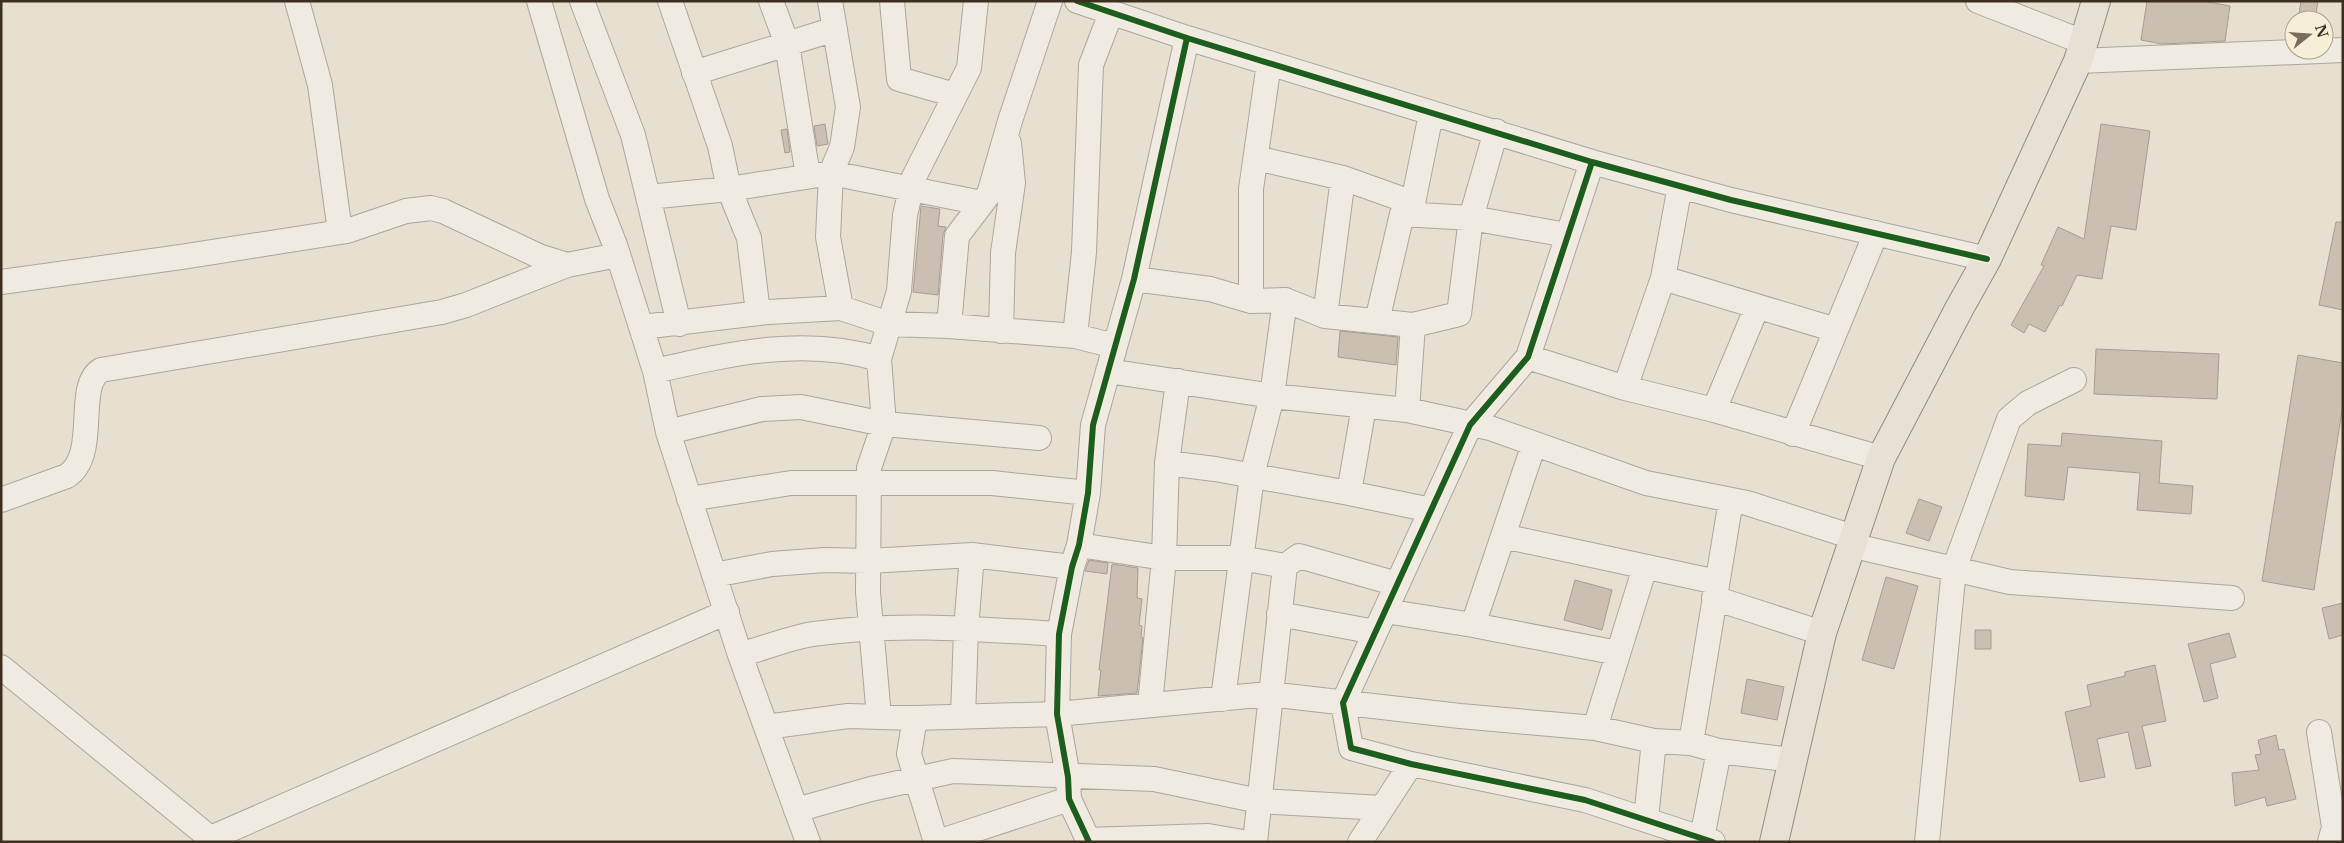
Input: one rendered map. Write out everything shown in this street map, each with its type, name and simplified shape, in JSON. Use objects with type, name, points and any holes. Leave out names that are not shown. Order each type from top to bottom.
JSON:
[{"type":"main road","points":[[1774,842],[1822,633],[1881,458],[1987,259],[2080,51],[2096,1]]},
{"type":"street","points":[[297,1],[320,85],[340,232]]},
{"type":"street","points":[[539,1],[597,199],[642,327],[655,371],[668,432],[689,499],[740,655],[808,842]]},
{"type":"street","points":[[582,1],[633,135],[679,324]]},
{"type":"street","points":[[670,1],[720,146],[729,189],[750,238],[758,313]]},
{"type":"street","points":[[771,1],[787,44],[819,174],[841,308]]},
{"type":"street","points":[[819,174],[842,147],[848,107],[830,1]]},
{"type":"street","points":[[892,1],[899,79],[955,95]]},
{"type":"street","points":[[879,717],[868,592],[869,468],[884,424],[879,359],[899,291],[905,215],[914,177],[969,68],[976,1]]},
{"type":"street","points":[[949,326],[957,236],[989,194],[1007,131],[1050,1]]},
{"type":"street","points":[[1077,1],[1111,14],[1269,64],[1431,114],[1496,131],[1592,162],[1680,186],[1987,259]]},
{"type":"street","points":[[1978,1],[2080,51],[2343,50]]},
{"type":"street","points":[[1075,336],[1084,252],[1091,65],[1111,14]]},
{"type":"street","points":[[694,73],[835,29]]},
{"type":"street","points":[[1187,38],[1134,279],[1093,425],[1088,493],[1060,634],[1057,714],[1069,788],[1088,841],[1208,836],[1242,842]]},
{"type":"street","points":[[1251,301],[1251,188],[1269,64]]},
{"type":"street","points":[[1377,321],[1431,114]]},
{"type":"street","points":[[1001,331],[1003,253],[1013,184],[1007,131]]},
{"type":"street","points":[[1134,279],[1210,289],[1251,301],[1285,300],[1325,316],[1414,325],[1459,314],[1471,218],[1496,131]]},
{"type":"street","points":[[1256,158],[1343,178],[1408,208],[1567,235]]},
{"type":"street","points":[[1592,162],[1528,357],[1470,424],[1343,702],[1351,748],[1411,764],[1584,800],[1707,840],[1719,751]]},
{"type":"street","points":[[648,197],[729,189],[819,174],[912,187],[982,203]]},
{"type":"street","points":[[1325,316],[1343,178]]},
{"type":"street","points":[[1625,388],[1663,278],[1680,186]]},
{"type":"street","points":[[1,282],[181,258],[340,232],[356,229],[406,211],[431,208],[443,211],[541,258],[568,265]]},
{"type":"street","points":[[1793,434],[1876,233]]},
{"type":"street","points":[[1,500],[67,476],[80,464],[90,385],[95,373],[101,370],[442,312],[466,305],[568,265],[618,255]]},
{"type":"street","points":[[1663,278],[1836,330]]},
{"type":"street","points":[[1223,699],[1252,476],[1272,396],[1285,300]]},
{"type":"street","points":[[1714,410],[1758,307]]},
{"type":"street","points":[[642,327],[758,313],[841,308],[890,324],[949,326],[1075,336],[1115,346]]},
{"type":"street","points":[[1407,410],[1414,325]]},
{"type":"street","points":[[655,371],[742,352],[795,347],[858,353],[879,359]]},
{"type":"street","points":[[1528,357],[1625,388],[1714,410],[1881,458]]},
{"type":"street","points":[[1108,371],[1272,396],[1407,410],[1490,428],[1646,483],[1768,509],[1852,541],[1954,569],[2030,584],[2232,598]]},
{"type":"street","points":[[1927,842],[1954,569],[2008,419],[2028,403],[2074,380]]},
{"type":"street","points":[[1150,705],[1164,558],[1167,463],[1178,382]]},
{"type":"street","points":[[1349,493],[1364,406]]},
{"type":"street","points":[[668,432],[762,409],[800,407],[884,424],[1039,438]]},
{"type":"street","points":[[1473,625],[1534,444]]},
{"type":"street","points":[[1167,463],[1407,503],[1431,510]]},
{"type":"street","points":[[689,499],[791,483],[992,482],[1088,493]]},
{"type":"street","points":[[1691,743],[1731,500]]},
{"type":"street","points":[[1503,536],[1645,567],[1715,590],[1822,633]]},
{"type":"street","points":[[714,574],[772,564],[825,560],[869,561],[972,555],[1241,558],[1284,566],[1299,556],[1397,584]]},
{"type":"street","points":[[963,717],[966,628],[972,555]]},
{"type":"street","points":[[1255,842],[1269,694],[1284,566]]},
{"type":"street","points":[[1595,728],[1645,567]]},
{"type":"street","points":[[1,667],[213,840],[727,612]]},
{"type":"street","points":[[1279,614],[1473,625],[1618,653]]},
{"type":"street","points":[[740,655],[811,635],[870,628],[930,626],[1060,634]]},
{"type":"street","points":[[766,727],[848,716],[915,718],[1057,714],[1269,694],[1595,728],[1654,741],[1691,743],[1719,751],[1792,760]]},
{"type":"street","points":[[915,718],[909,754],[937,842],[1069,788]]},
{"type":"street","points":[[2319,732],[2334,827],[2330,842]]},
{"type":"street","points":[[1646,819],[1654,741]]},
{"type":"street","points":[[1360,842],[1411,764]]},
{"type":"street","points":[[796,810],[953,771],[1069,788],[1154,779],[1259,801],[1382,808]]},
{"type":"building","points":[[2147,1],[2202,1],[2230,6],[2225,41],[2162,44],[2141,40]]},
{"type":"building","points":[[2301,1],[2318,1],[2317,10],[2300,10]]},
{"type":"building","points":[[825,124],[828,144],[817,146],[814,126]]},
{"type":"building","points":[[2101,124],[2150,131],[2136,230],[2111,226],[2102,279],[2077,275],[2062,306],[2060,305],[2045,332],[2029,324],[2024,333],[2011,325],[2044,266],[2041,265],[2058,227],[2084,239]]},
{"type":"building","points":[[787,129],[790,152],[785,153],[781,130]]},
{"type":"building","points":[[921,206],[940,209],[938,226],[946,227],[943,235],[938,295],[913,292]]},
{"type":"building","points":[[2336,222],[2343,222],[2343,310],[2319,305]]},
{"type":"building","points":[[1340,331],[1398,337],[1396,365],[1338,357]]},
{"type":"building","points":[[2096,349],[2219,354],[2217,399],[2094,394]]},
{"type":"building","points":[[2298,355],[2343,363],[2343,404],[2314,590],[2262,581]]},
{"type":"building","points":[[2062,433],[2162,441],[2159,483],[2193,486],[2191,514],[2137,510],[2140,473],[2068,467],[2064,500],[2025,496],[2028,444],[2061,446]]},
{"type":"building","points":[[1919,499],[1942,507],[1929,541],[1906,533]]},
{"type":"building","points":[[1089,560],[1108,563],[1107,574],[1085,571]]},
{"type":"building","points":[[1112,564],[1138,568],[1137,598],[1142,599],[1139,625],[1142,626],[1141,637],[1143,638],[1137,693],[1098,696],[1101,670],[1099,670]]},
{"type":"building","points":[[1886,577],[1918,586],[1894,669],[1862,660]]},
{"type":"building","points":[[1575,580],[1612,590],[1602,630],[1564,620]]},
{"type":"building","points":[[2343,603],[2343,635],[2329,639],[2322,608]]},
{"type":"building","points":[[1975,630],[1991,630],[1991,649],[1975,649]]},
{"type":"building","points":[[2229,633],[2236,657],[2210,664],[2218,698],[2204,702],[2188,644]]},
{"type":"building","points":[[2155,665],[2166,721],[2142,726],[2151,766],[2136,769],[2128,732],[2097,739],[2105,777],[2080,782],[2065,712],[2091,706],[2087,685],[2125,676],[2125,672]]},
{"type":"building","points":[[1747,679],[1784,687],[1777,720],[1741,713]]},
{"type":"building","points":[[2276,735],[2279,750],[2284,749],[2296,799],[2267,806],[2265,797],[2235,806],[2232,773],[2259,770],[2255,755],[2261,754],[2258,740]]},
{"type":"cycle path","points":[[1077,1],[1187,38],[1592,162],[1731,200],[1987,259]]},
{"type":"cycle path","points":[[1089,842],[1069,799],[1068,777],[1057,714],[1059,634],[1072,567],[1079,545],[1088,493],[1093,425],[1134,279],[1187,38]]},
{"type":"cycle path","points":[[1592,162],[1528,357],[1470,425],[1343,703],[1351,748],[1411,764],[1585,800],[1713,842]]}]
